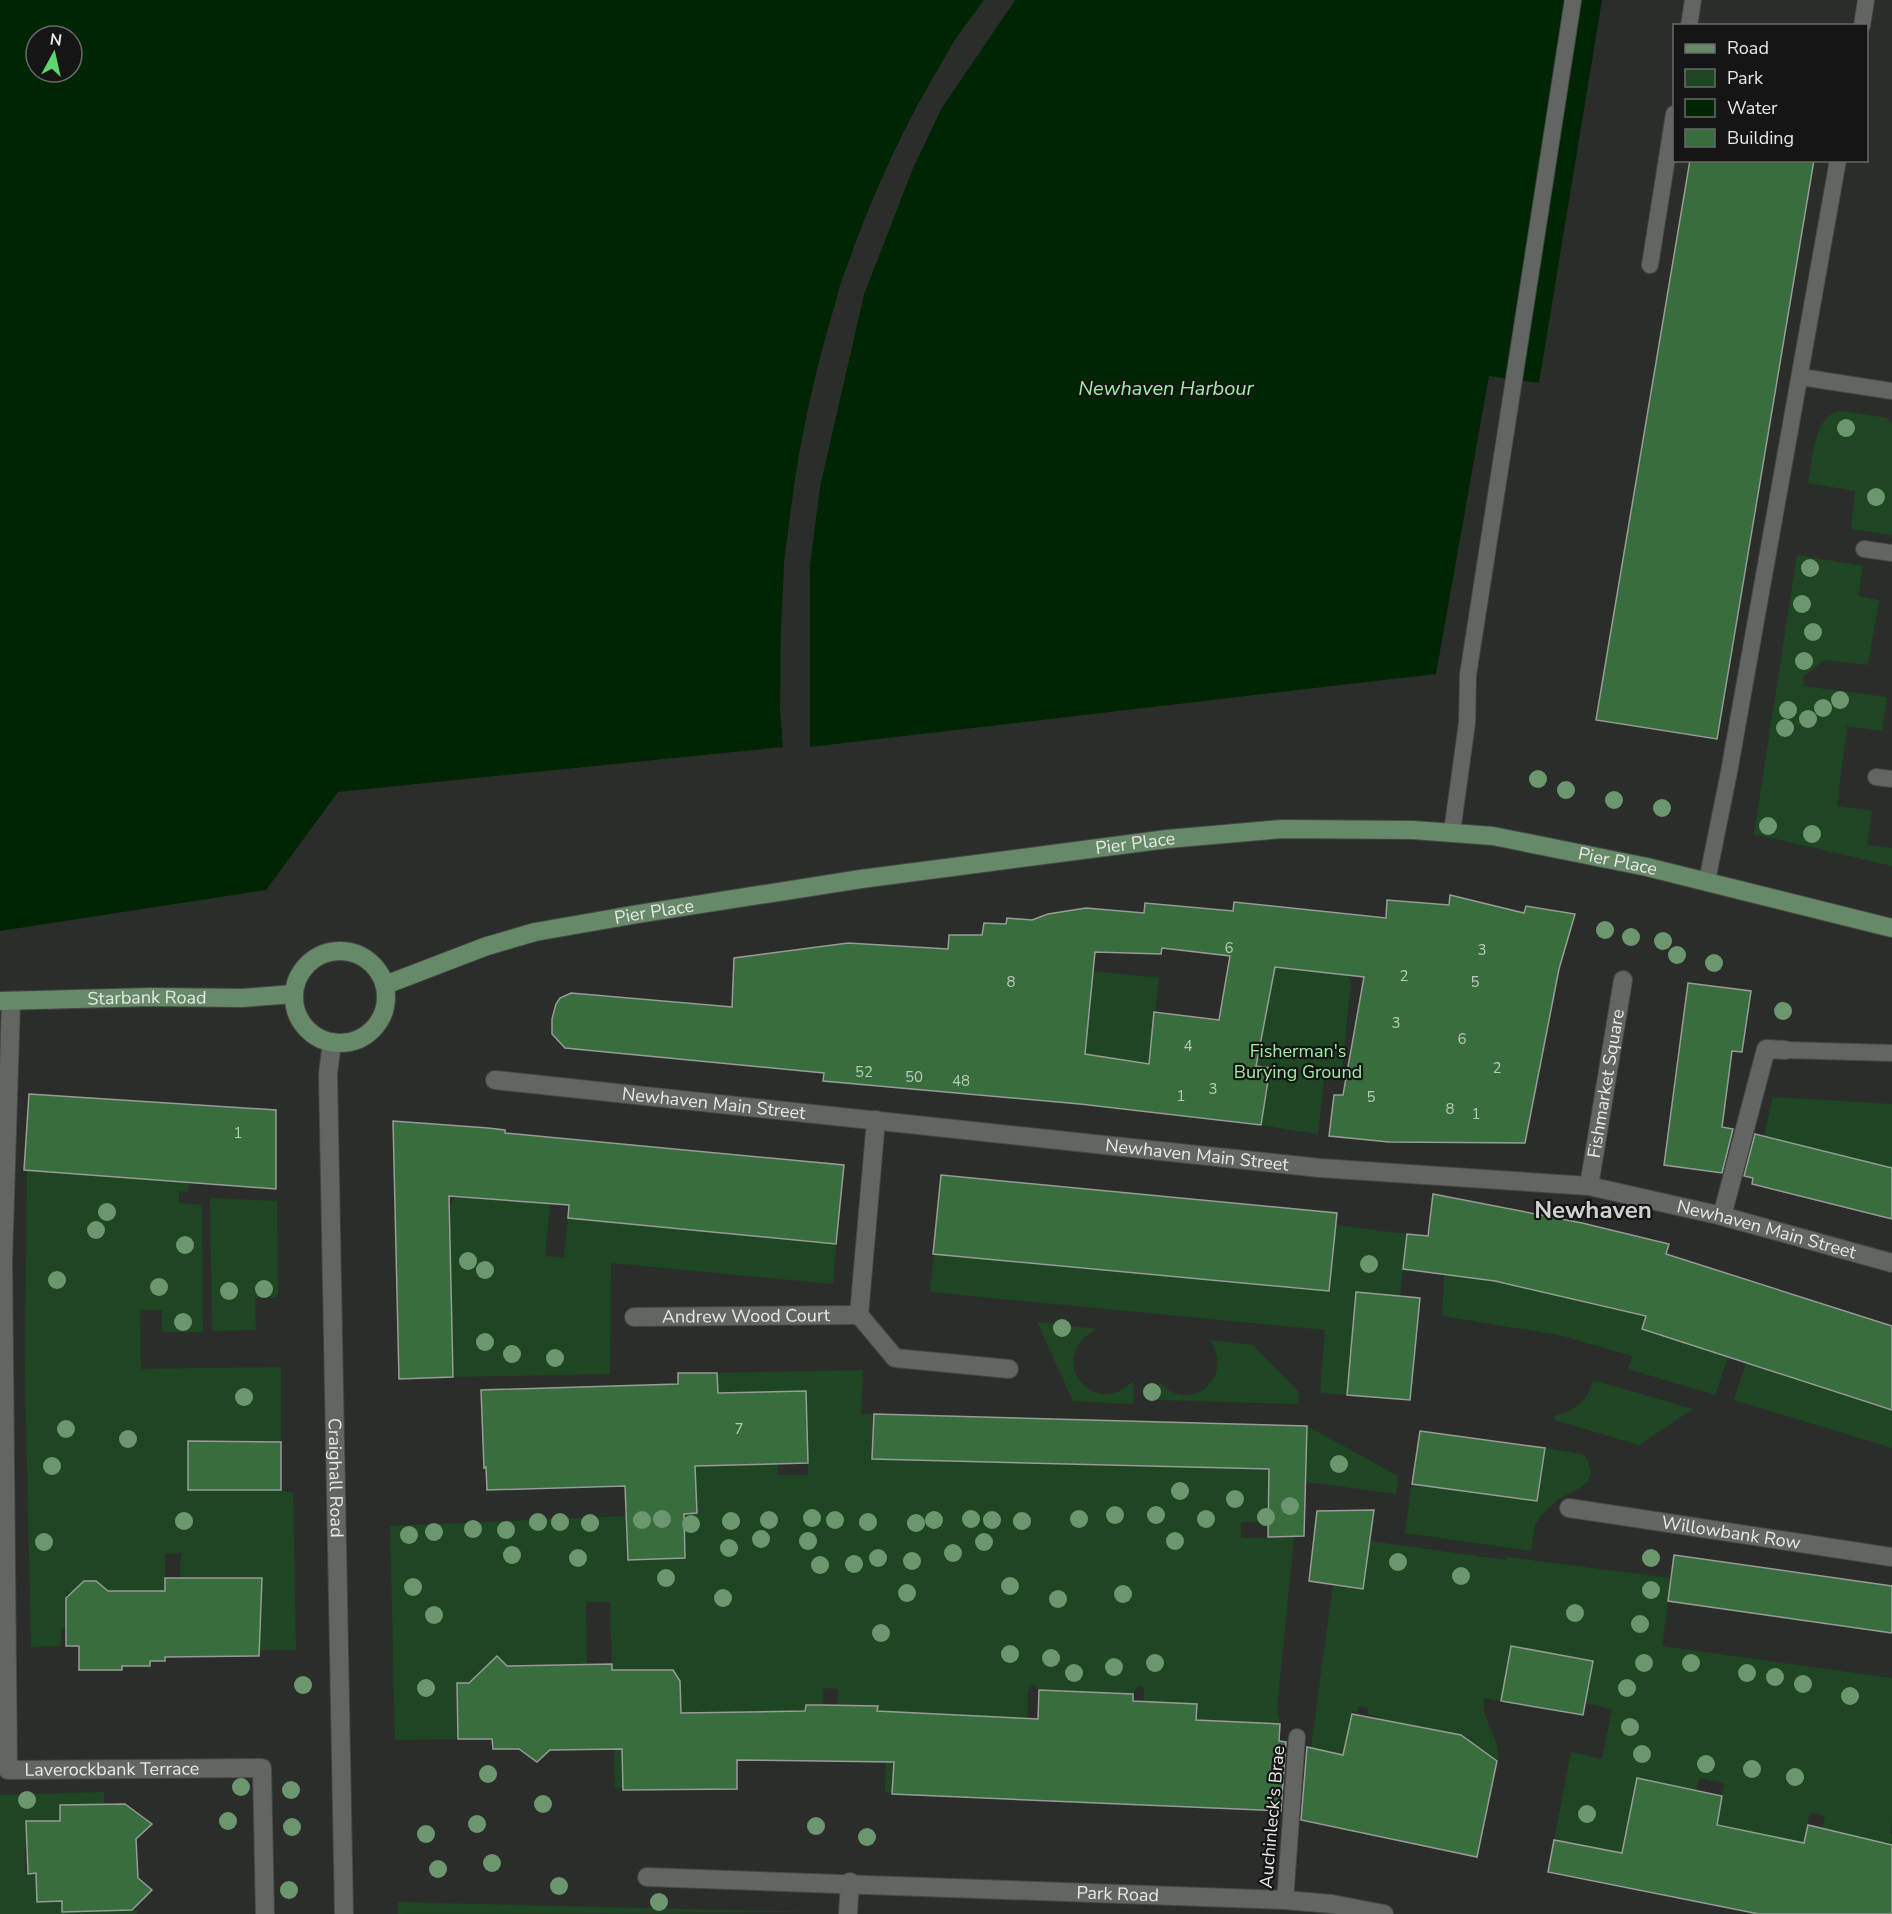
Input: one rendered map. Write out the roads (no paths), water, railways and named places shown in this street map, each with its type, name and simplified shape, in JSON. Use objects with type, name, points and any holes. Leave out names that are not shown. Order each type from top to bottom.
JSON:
[{"type":"main road","name":"Pier Place","points":[[385,985],[487,946],[535,932],[861,879],[1233,832],[1328,829],[1452,832],[1493,836],[1583,852],[1892,928]]},
{"type":"main road","points":[[336,951],[352,952],[367,958],[378,970],[385,985],[387,1003],[375,1028],[360,1039],[332,1042],[316,1037],[303,1026],[296,1010],[294,994],[298,978],[307,964],[320,955],[336,951]]},
{"type":"main road","name":"Starbank Road","points":[[5,1001],[151,997],[242,998],[294,994]]},
{"type":"street","name":"Fishmarket Square","points":[[1589,1186],[1623,980]]},
{"type":"street","name":"Laverockbank Terrace","points":[[5,1001],[3,1260],[8,1770],[262,1768],[265,1914]]},
{"type":"street","name":"Craighall Road","points":[[332,1042],[328,1074],[344,1914]]},
{"type":"street","points":[[1722,1216],[1766,1049],[1785,1050]]},
{"type":"street","name":"Newhaven Main Street","points":[[495,1080],[1320,1168],[1589,1186],[1722,1216],[1892,1263]]},
{"type":"street","points":[[876,1120],[859,1315],[895,1358],[1009,1369]]},
{"type":"street","name":"Andrew Wood Court","points":[[634,1317],[859,1315]]},
{"type":"street","name":"Willowbank Row","points":[[1569,1508],[1892,1557]]},
{"type":"street","name":"Park Road","points":[[647,1877],[850,1882],[1284,1900],[1332,1904],[1384,1914]]},
{"type":"street","points":[[848,1914],[850,1882]]},
{"type":"lane","points":[[1452,832],[1467,723],[1468,675],[1573,0]]},
{"type":"lane","points":[[1689,24],[1693,0]]},
{"type":"lane","points":[[1862,24],[1866,0]]},
{"type":"lane","points":[[1650,265],[1673,120]]},
{"type":"lane","points":[[1707,881],[1801,377],[1838,162]]},
{"type":"lane","points":[[1801,377],[1892,391]]},
{"type":"lane","points":[[1864,549],[1892,553]]},
{"type":"lane","points":[[1785,1050],[1892,1053]]},
{"type":"lane","name":"Auchinleck's Brae","points":[[1284,1900],[1298,1737]]},
{"type":"water","points":[[0,0],[984,0],[931,81],[886,168],[850,260],[820,356],[799,454],[786,553],[781,651],[783,747],[338,792],[266,890],[0,931]]},
{"type":"water","name":"Newhaven Harbour","points":[[1015,0],[1602,0],[1539,383],[1489,376],[1436,674],[810,747],[810,564],[820,486],[864,294],[913,168],[941,109]]},
{"type":"district","name":"Newhaven","points":[[1593,1210]]},
{"type":"park label","name":"Fisherman's Burying Ground","points":[[1298,1061]]}]
